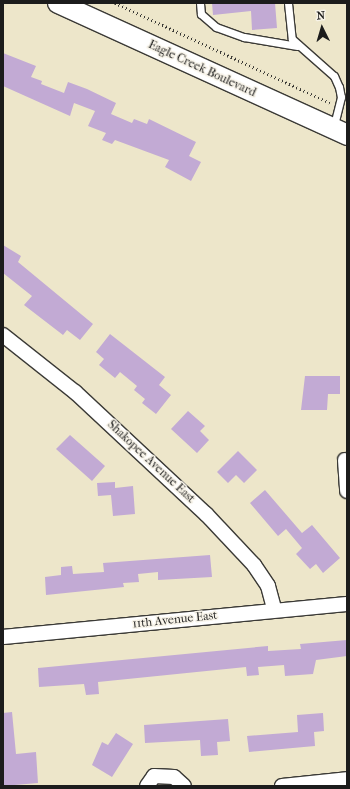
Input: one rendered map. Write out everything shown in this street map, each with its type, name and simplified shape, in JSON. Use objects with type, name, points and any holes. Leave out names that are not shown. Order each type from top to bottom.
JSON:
[{"type":"street","name":"Eagle Creek Boulevard","points":[[58,3],[340,132]]},
{"type":"street","name":"Shakopee Avenue East","points":[[3,335],[75,392],[206,514],[254,565],[268,586],[274,609]]},
{"type":"street","points":[[345,460],[347,491]]},
{"type":"street","name":"11th Avenue East","points":[[3,638],[274,609],[347,604]]},
{"type":"street","points":[[147,786],[154,776],[174,776],[184,786]]},
{"type":"street","points":[[282,786],[347,779]]},
{"type":"lane","points":[[200,3],[201,14],[216,27],[244,36],[296,46]]},
{"type":"lane","points":[[288,3],[292,39],[296,46],[334,76],[341,97],[339,107],[340,132]]},
{"type":"path","points":[[115,3],[339,107]]},
{"type":"building","points":[[212,3],[275,3],[277,28],[252,30],[251,11],[213,15]]},
{"type":"building","points":[[3,53],[36,66],[31,77],[42,81],[41,84],[64,93],[68,82],[87,89],[116,103],[111,114],[132,123],[134,119],[147,124],[149,119],[196,142],[189,156],[201,162],[191,181],[165,167],[169,160],[115,140],[112,144],[102,140],[106,133],[88,126],[95,111],[74,103],[70,116],[3,86]]},
{"type":"building","points":[[3,245],[21,256],[18,262],[93,324],[80,340],[67,330],[63,335],[24,305],[32,296],[3,273]]},
{"type":"building","points":[[110,334],[165,377],[159,385],[171,395],[156,414],[142,403],[145,399],[134,390],[137,386],[120,372],[115,378],[99,365],[104,359],[96,352]]},
{"type":"building","points":[[305,376],[340,376],[340,394],[328,394],[327,410],[301,410]]},
{"type":"building","points":[[188,411],[205,426],[200,431],[209,440],[197,453],[171,429]]},
{"type":"building","points":[[70,435],[105,466],[92,481],[56,449]]},
{"type":"building","points":[[238,451],[257,470],[244,483],[236,475],[228,483],[217,472]]},
{"type":"building","points":[[115,482],[115,488],[133,486],[135,514],[113,516],[111,495],[98,496],[97,483]]},
{"type":"building","points":[[265,490],[302,533],[312,525],[340,558],[323,573],[316,564],[310,569],[296,554],[302,548],[286,529],[278,536],[250,503]]},
{"type":"building","points":[[210,555],[212,577],[158,580],[158,572],[138,574],[139,582],[123,583],[124,587],[46,595],[45,577],[61,575],[61,567],[72,566],[73,574],[104,572],[103,563]]},
{"type":"building","points":[[347,640],[347,656],[316,660],[313,674],[285,676],[284,665],[258,667],[259,675],[247,676],[246,667],[98,682],[99,694],[86,695],[84,684],[39,687],[38,668],[268,646],[268,651],[301,649],[300,644]]},
{"type":"building","points":[[12,712],[16,754],[36,752],[38,783],[3,786],[3,713]]},
{"type":"building","points":[[323,713],[324,731],[314,732],[315,746],[249,752],[247,736],[298,732],[297,715]]},
{"type":"building","points":[[228,719],[230,741],[217,742],[218,755],[201,756],[200,740],[145,743],[144,725]]},
{"type":"building","points":[[116,733],[133,744],[112,777],[92,765],[102,742],[108,745]]}]
